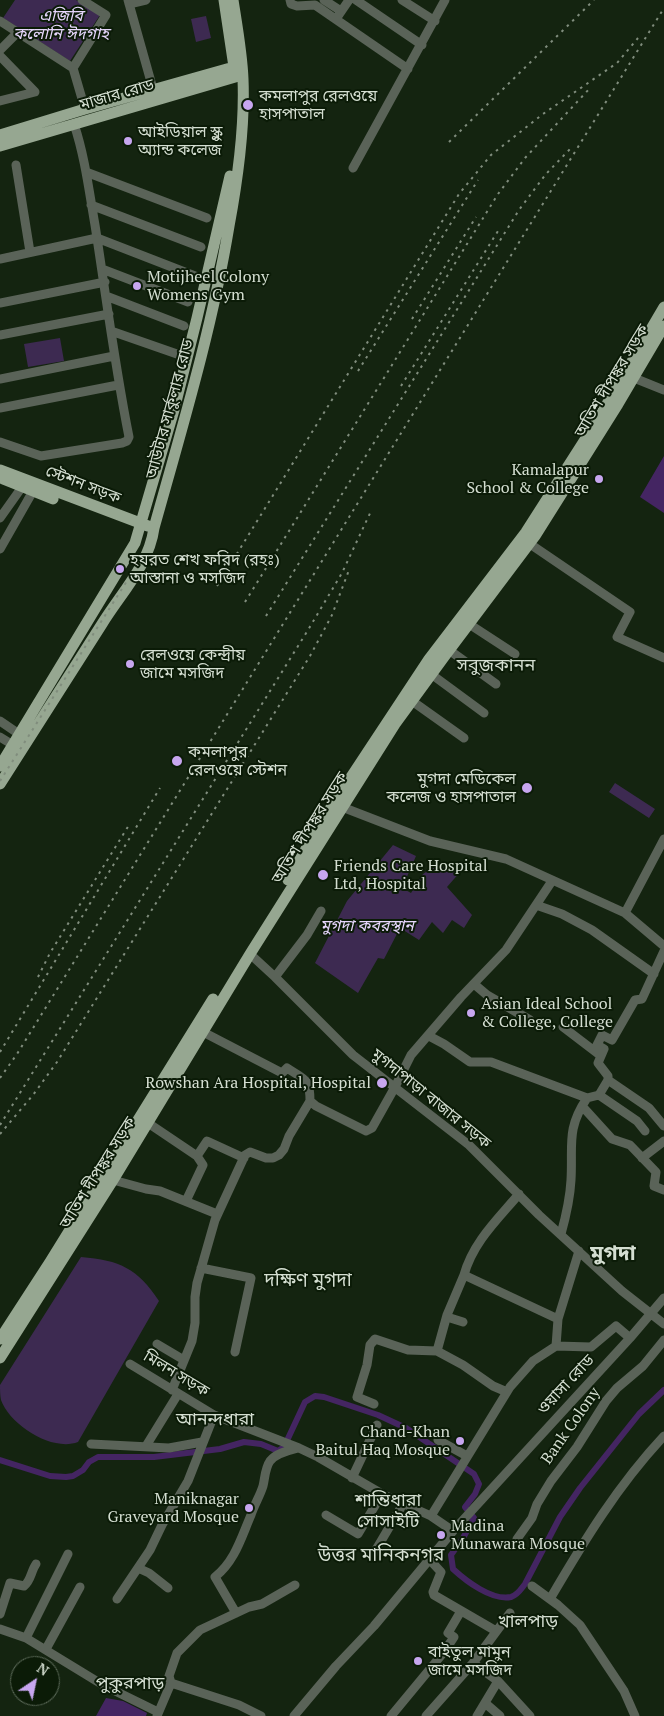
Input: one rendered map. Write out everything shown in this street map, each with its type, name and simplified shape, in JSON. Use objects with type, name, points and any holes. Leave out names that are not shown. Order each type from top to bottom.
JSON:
[{"type":"main road","name":"আউটার সার্কুলার রোড","points":[[0,766],[131,552],[140,528],[174,410],[229,185],[238,70],[224,0]]},
{"type":"main road","name":"আউটার সার্কুলার রোড","points":[[0,784],[144,560],[152,544],[203,352],[222,270],[239,164],[238,70],[233,0]]},
{"type":"main road","name":"মাজার রোড","points":[[0,135],[152,89],[238,70]]},
{"type":"main road","name":"মাজার রোড","points":[[0,146],[74,124],[238,70]]},
{"type":"main road","name":"অতিশ দীপঙ্কর সড়ক","points":[[0,1358],[2,1341],[113,1180],[137,1132],[148,1123],[339,804],[431,674],[530,544],[630,375],[664,307]]},
{"type":"main road","name":"অতিশ দীপঙ্কর সড়ক","points":[[21,1316],[429,659],[526,532],[597,421],[664,326]]},
{"type":"main road","name":"স্টেশন সড়ক","points":[[0,470],[27,486]]},
{"type":"main road","name":"স্টেশন সড়ক","points":[[0,478],[154,532]]},
{"type":"street","points":[[74,68],[106,16],[82,0]]},
{"type":"street","points":[[146,0],[128,2],[152,89]]},
{"type":"street","points":[[290,0],[291,4],[297,6],[315,5],[338,15]]},
{"type":"street","points":[[324,0],[338,15],[408,69]]},
{"type":"street","points":[[338,15],[349,0]]},
{"type":"street","points":[[356,0],[422,44]]},
{"type":"street","points":[[402,0],[434,22]]},
{"type":"street","points":[[352,168],[445,0]]},
{"type":"street","points":[[0,21],[74,68],[85,109]]},
{"type":"street","points":[[0,50],[18,32]]},
{"type":"street","points":[[0,56],[35,92],[0,101]]},
{"type":"street","points":[[0,442],[41,456],[127,441],[129,437],[118,385],[105,282],[83,152],[74,124]]},
{"type":"street","points":[[16,165],[30,252]]},
{"type":"street","points":[[86,172],[207,218]]},
{"type":"street","points":[[91,205],[201,246]]},
{"type":"street","points":[[0,258],[97,238],[195,276]]},
{"type":"street","points":[[102,269],[188,302]]},
{"type":"street","points":[[0,303],[105,282]]},
{"type":"street","points":[[106,296],[184,326]]},
{"type":"street","points":[[0,335],[108,314]]},
{"type":"street","points":[[111,331],[177,354]]},
{"type":"street","points":[[0,380],[114,356]]},
{"type":"street","points":[[630,375],[664,390]]},
{"type":"street","points":[[0,408],[118,385]]},
{"type":"street","points":[[0,518],[27,486]]},
{"type":"street","points":[[1,544],[27,486]]},
{"type":"street","points":[[530,544],[630,612],[617,637],[664,658]]},
{"type":"street","points":[[470,624],[515,654]]},
{"type":"street","points":[[449,650],[496,684]]},
{"type":"street","points":[[431,674],[484,713]]},
{"type":"street","points":[[412,701],[464,738]]},
{"type":"street","points":[[0,721],[19,734]]},
{"type":"street","points":[[0,737],[13,745]]},
{"type":"street","points":[[339,804],[430,841],[506,859],[625,913],[664,946]]},
{"type":"street","points":[[625,913],[664,839]]},
{"type":"street","points":[[310,1102],[366,1131],[372,1128],[411,1055],[506,950],[552,881]]},
{"type":"street","points":[[536,905],[562,914],[592,930],[654,974]]},
{"type":"street","points":[[275,976],[307,935],[321,911]]},
{"type":"street","points":[[561,1234],[568,1209],[570,1192],[571,1135],[574,1120],[585,1102],[599,1095],[608,1080],[608,1076],[598,1063],[604,1050],[596,1045],[602,1035],[612,1040],[635,1000],[642,999],[664,951]]},
{"type":"street","name":"মুগদাপাড়া বাজার সড়ক","points":[[250,954],[275,976],[352,1056],[469,1145],[622,1291],[664,1324]]},
{"type":"street","points":[[474,984],[487,995],[530,1020]]},
{"type":"street","points":[[564,1027],[601,1056]]},
{"type":"street","points":[[146,1446],[175,1392],[184,1360],[192,1341],[194,1297],[200,1268],[217,1214],[244,1158],[250,1152],[266,1158],[273,1158],[278,1155],[284,1149],[289,1136],[310,1102],[309,1084],[306,1080],[286,1068],[282,1073],[203,1032]]},
{"type":"street","points":[[428,1036],[444,1044],[470,1062],[491,1062],[585,1102],[612,1139],[630,1145],[656,1172],[654,1186],[664,1190]]},
{"type":"street","points":[[608,1080],[649,1108],[664,1126]]},
{"type":"street","points":[[599,1095],[637,1121],[645,1131]]},
{"type":"street","points":[[148,1123],[197,1156],[203,1165],[186,1201]]},
{"type":"street","points":[[197,1156],[207,1141],[244,1158]]},
{"type":"street","points":[[642,1158],[664,1141]]},
{"type":"street","points":[[113,1180],[146,1190],[160,1191],[217,1214]]},
{"type":"street","points":[[437,1351],[447,1317],[471,1255],[484,1235],[519,1194]]},
{"type":"street","points":[[556,1346],[558,1319],[579,1251]]},
{"type":"street","points":[[200,1268],[251,1278],[235,1352]]},
{"type":"street","points":[[464,1275],[558,1319]]},
{"type":"street","name":"ওয়াসা রোড","points":[[453,1530],[490,1492],[536,1438],[630,1338],[664,1298]]},
{"type":"street","points":[[447,1317],[463,1322]]},
{"type":"street","points":[[431,1516],[507,1392],[533,1361],[556,1346],[591,1347],[616,1326],[630,1338]]},
{"type":"street","points":[[374,1404],[357,1397],[367,1365],[370,1345],[375,1339],[408,1350],[437,1351],[463,1365],[493,1386],[507,1392]]},
{"type":"street","name":"Bank Colony","points":[[517,1539],[532,1518],[537,1504],[551,1481],[577,1447],[606,1401],[616,1388],[643,1366],[664,1340]]},
{"type":"street","points":[[157,1344],[184,1360]]},
{"type":"street","name":"মিলন সড়ক","points":[[130,1364],[214,1415],[318,1457],[352,1478],[402,1504],[431,1516],[453,1530]]},
{"type":"street","points":[[117,1599],[150,1550],[162,1525],[188,1481],[214,1415]]},
{"type":"street","points":[[352,1478],[377,1425]]},
{"type":"street","points":[[550,1599],[581,1546],[619,1488],[664,1436]]},
{"type":"street","points":[[438,1440],[466,1457]]},
{"type":"street","points":[[92,1444],[169,1448],[201,1444]]},
{"type":"street","points":[[236,1613],[215,1577],[227,1565],[241,1543],[263,1487],[266,1470],[271,1460],[296,1447]]},
{"type":"street","points":[[326,1515],[358,1534],[382,1494]]},
{"type":"street","points":[[374,1553],[402,1504]]},
{"type":"street","points":[[294,1716],[336,1666],[374,1626],[453,1530]]},
{"type":"street","points":[[26,1638],[68,1554]]},
{"type":"street","points":[[429,1559],[441,1572],[433,1592],[434,1595],[496,1631]]},
{"type":"street","points":[[0,1614],[10,1583],[24,1586],[28,1583],[36,1564]]},
{"type":"street","points":[[138,1568],[149,1573],[168,1588]]},
{"type":"street","points":[[0,1629],[26,1638],[103,1685],[157,1714],[171,1683],[170,1676],[177,1653],[200,1630],[248,1607],[262,1604],[296,1585]]},
{"type":"street","points":[[532,1586],[580,1625],[624,1691],[635,1716]]},
{"type":"street","points":[[46,1650],[80,1587]]},
{"type":"street","points":[[392,1716],[454,1637],[448,1633],[461,1611]]},
{"type":"street","points":[[426,1716],[472,1663],[510,1613]]},
{"type":"street","points":[[472,1663],[498,1681],[530,1716]]},
{"type":"street","points":[[477,1716],[498,1681]]},
{"type":"street","points":[[171,1683],[239,1705],[261,1716]]},
{"type":"street","points":[[485,1703],[500,1716]]},
{"type":"green space","name":"এজিবি কলোনি ঈদগাহ","points":[[15,0],[76,0],[100,15],[70,61],[3,18]]},
{"type":"green space","points":[[206,16],[211,38],[196,42],[191,19]]},
{"type":"green space","points":[[60,338],[64,361],[28,367],[24,344]]},
{"type":"green space","points":[[615,783],[655,809],[649,818],[609,792]]},
{"type":"green space","name":"মুগদা কবরস্থান","points":[[393,845],[416,856],[402,888],[411,893],[423,874],[437,865],[461,871],[447,887],[472,915],[464,928],[452,920],[443,933],[432,922],[419,940],[400,928],[384,959],[378,958],[358,993],[315,963],[347,901]]},
{"type":"green space","points":[[81,1257],[95,1258],[127,1268],[143,1281],[159,1301],[78,1442],[68,1444],[56,1443],[33,1434],[13,1419],[1,1400],[0,1385]]},
{"type":"shaded area","points":[[664,456],[664,513],[640,497]]},
{"type":"shaded area","points":[[106,1698],[123,1701],[147,1713],[146,1716],[96,1716]]},
{"type":"waterway","points":[[0,1460],[50,1476],[66,1477],[73,1476],[83,1470],[89,1462],[98,1457],[154,1457],[220,1449],[244,1442],[261,1444],[278,1451],[284,1447],[305,1402],[315,1396],[324,1397],[378,1415],[406,1428],[474,1474],[479,1484],[475,1494],[465,1507],[474,1518],[451,1555],[453,1569],[472,1584],[488,1593],[496,1596],[511,1597],[525,1584],[560,1517],[580,1488],[639,1414],[664,1390]]},
{"type":"railway","points":[[449,142],[594,0]]},
{"type":"railway","points":[[0,1078],[17,1054],[664,8]]},
{"type":"railway","points":[[217,586],[459,194],[491,155],[543,114],[617,63],[638,38]]},
{"type":"railway","points":[[245,602],[498,194],[525,158],[591,87]]},
{"type":"railway","points":[[266,616],[519,210],[546,174],[571,148]]},
{"type":"railway","points":[[358,371],[478,180]]},
{"type":"railway","points":[[412,319],[476,217]]},
{"type":"railway","points":[[401,386],[498,231]]},
{"type":"railway","points":[[0,1125],[308,630],[342,573],[372,509]]},
{"type":"railway","points":[[0,1134],[33,1095],[57,1062],[310,656],[332,615],[349,570]]},
{"type":"railway","points":[[0,781],[132,573]]},
{"type":"railway","points":[[0,1052],[160,788]]},
{"type":"railway","points":[[38,977],[50,953],[129,825]]},
{"type":"place","name":"কমলাপুর রেলওয়ে হাসপাতাল","points":[[248,105]]},
{"type":"place","name":"আইডিয়াল স্কুল অ্যান্ড কলেজ","points":[[128,141]]},
{"type":"place","name":"Motijheel Colony Womens Gym","points":[[137,286]]},
{"type":"place","name":"Kamalapur School & College","points":[[599,479]]},
{"type":"place","name":"হযরত শেখ ফরিদ (রহঃ) আস্তানা ও মসজিদ","points":[[120,569]]},
{"type":"place","name":"রেলওয়ে কেন্দ্রীয় জামে মসজিদ","points":[[130,664]]},
{"type":"place","name":"কমলাপুর রেলওয়ে স্টেশন","points":[[177,761]]},
{"type":"place","name":"মুগদা মেডিকেল কলেজ ও হাসপাতাল","points":[[527,788]]},
{"type":"place","name":"Friends Care Hospital Ltd, Hospital","points":[[323,875]]},
{"type":"place","name":"Asian Ideal School & College, College","points":[[471,1013]]},
{"type":"place","name":"Rowshan Ara Hospital, Hospital","points":[[382,1083]]},
{"type":"place","name":"Chand-Khan Baitul Haq Mosque","points":[[460,1441]]},
{"type":"place","name":"Maniknagar Graveyard Mosque","points":[[249,1508]]},
{"type":"place","name":"Madina Munawara Mosque","points":[[441,1535]]},
{"type":"place","name":"বাইতুল মামুন জামে মসজিদ","points":[[418,1661]]},
{"type":"district","name":"সবুজকানন","points":[[496,666]]},
{"type":"district","name":"মুগদা","points":[[613,1254]]},
{"type":"district","name":"দক্ষিণ মুগদা","points":[[308,1281]]},
{"type":"district","name":"আনন্দধারা","points":[[215,1420]]},
{"type":"district","name":"শান্তিধারা সোসাইটি","points":[[388,1511]]},
{"type":"district","name":"উত্তর মানিকনগর","points":[[381,1556]]},
{"type":"district","name":"খালপাড়","points":[[528,1622]]},
{"type":"district","name":"পুকুরপাড়","points":[[130,1684]]}]
